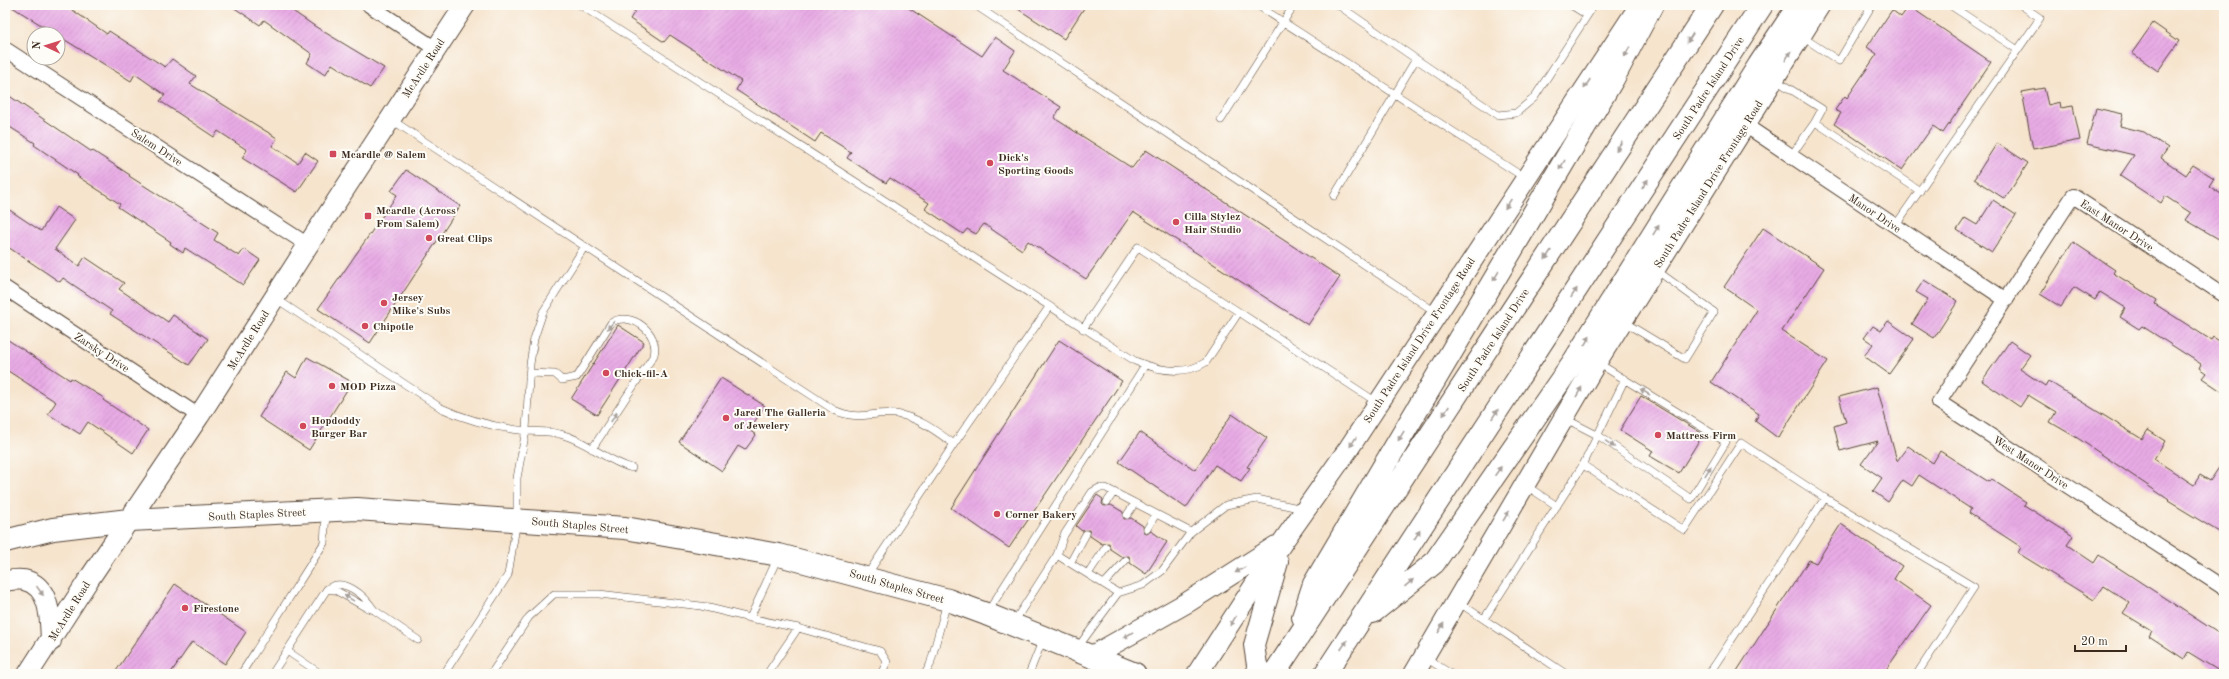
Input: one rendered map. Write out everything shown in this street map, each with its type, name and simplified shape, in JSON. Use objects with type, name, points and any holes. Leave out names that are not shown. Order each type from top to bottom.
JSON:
[{"type":"main road","name":"McArdle Road","points":[[28,674],[51,641],[89,579],[199,416],[390,118],[465,5]]},
{"type":"main road","name":"South Padre Island Drive Frontage Road","points":[[1198,674],[1284,540],[1378,403],[1640,5]]},
{"type":"main road","points":[[1296,642],[1314,584],[1613,79],[1652,5]]},
{"type":"main road","name":"South Padre Island Drive","points":[[1274,674],[1712,5]]},
{"type":"main road","name":"South Padre Island Drive","points":[[1328,669],[1762,5]]},
{"type":"main road","points":[[1357,626],[1434,563],[1574,361],[1759,65],[1799,5]]},
{"type":"main road","name":"South Padre Island Drive Frontage Road","points":[[1414,674],[1597,362],[1820,5]]},
{"type":"main road","name":"South Staples Street","points":[[5,541],[53,529],[129,520],[357,509],[625,528],[779,555],[948,600],[1013,624],[1135,674]]},
{"type":"main road","points":[[1084,653],[1188,602],[1265,555],[1284,540]]},
{"type":"main road","points":[[1262,674],[1257,665],[1254,645],[1284,540]]},
{"type":"main road","points":[[5,581],[23,580],[35,584],[42,593],[50,617],[51,641]]},
{"type":"street","points":[[370,5],[436,49]]},
{"type":"street","name":"Salem Drive","points":[[5,49],[308,245]]},
{"type":"street","name":"Manor Drive","points":[[1745,125],[2006,300]]},
{"type":"street","name":"East Manor Drive","points":[[2006,300],[2073,196],[2224,295]]},
{"type":"street","name":"Zarsky Drive","points":[[5,288],[199,416]]},
{"type":"street","name":"West Manor Drive","points":[[2006,300],[1939,402],[2224,588]]},
{"type":"lane","points":[[580,5],[1083,329],[1145,365],[1179,371],[1199,367],[1206,362],[1239,312]]},
{"type":"lane","points":[[975,5],[1437,314]]},
{"type":"lane","points":[[1257,5],[1525,178]]},
{"type":"lane","points":[[1221,120],[1294,5]]},
{"type":"lane","points":[[1338,5],[1498,115],[1516,113],[1534,98],[1594,5]]},
{"type":"lane","points":[[1571,5],[1587,15]]},
{"type":"lane","points":[[1800,36],[1839,61],[1872,5]]},
{"type":"lane","points":[[1950,5],[2018,50]]},
{"type":"lane","points":[[1895,226],[2040,18],[2021,5]]},
{"type":"lane","points":[[1334,196],[1416,59]]},
{"type":"lane","points":[[1774,79],[1822,109],[1815,122],[1791,156]]},
{"type":"lane","points":[[390,118],[834,410],[848,416],[858,417],[896,414],[927,425],[954,444]]},
{"type":"lane","points":[[1815,122],[1920,191]]},
{"type":"lane","points":[[444,674],[508,575],[517,520],[517,478],[526,430],[529,372],[534,339],[543,312],[585,246]]},
{"type":"lane","points":[[1083,329],[1138,247],[1378,403]]},
{"type":"lane","points":[[1622,321],[1685,359],[1714,312],[1654,269]]},
{"type":"lane","points":[[275,298],[441,408],[457,416],[480,422],[526,430],[562,434],[618,464],[632,468]]},
{"type":"lane","points":[[866,577],[954,444],[1049,307]]},
{"type":"lane","points":[[529,372],[555,374],[562,380],[577,377],[611,323],[617,319],[628,318],[648,331],[656,342],[654,355],[592,450]]},
{"type":"lane","points":[[1564,418],[1599,436],[1691,499],[1726,442],[1597,362]]},
{"type":"lane","points":[[986,614],[1145,365]]},
{"type":"lane","points":[[1484,619],[1583,465],[1599,436],[1625,379]]},
{"type":"lane","points":[[1583,465],[1684,530],[1741,443],[1825,498],[1974,587],[1917,674]]},
{"type":"lane","points":[[1525,484],[1557,506]]},
{"type":"lane","points":[[1013,624],[1057,555],[1064,535],[1092,492],[1099,488],[1106,488],[1190,532]]},
{"type":"lane","points":[[1107,502],[1114,492]]},
{"type":"lane","points":[[1709,674],[1825,498]]},
{"type":"lane","points":[[1084,653],[1118,593],[1143,585],[1162,571],[1190,532],[1226,505],[1257,499],[1306,510]]},
{"type":"lane","points":[[1127,515],[1135,503]]},
{"type":"lane","points":[[241,674],[324,543],[326,510]]},
{"type":"lane","points":[[1147,529],[1156,514]]},
{"type":"lane","points":[[1070,563],[1086,534]]},
{"type":"lane","points":[[1088,574],[1106,547]]},
{"type":"lane","points":[[750,618],[779,555]]},
{"type":"lane","points":[[1057,555],[1118,593]]},
{"type":"lane","points":[[1104,584],[1126,560]]},
{"type":"lane","points":[[272,674],[327,589],[335,590],[365,607],[374,610],[418,640]]},
{"type":"lane","points":[[491,674],[529,617],[554,594],[599,594],[701,606],[798,628],[880,651],[886,662],[881,674]]},
{"type":"lane","points":[[925,674],[930,665],[948,600]]},
{"type":"lane","points":[[1457,601],[1566,674]]},
{"type":"lane","points":[[767,674],[798,628]]},
{"type":"lane","points":[[1029,674],[1044,637]]},
{"type":"lane","points":[[287,651],[321,674]]},
{"type":"lane","points":[[1424,657],[1451,674]]},
{"type":"building","points":[[9,5],[65,5],[107,34],[109,31],[165,67],[172,59],[196,76],[190,84],[277,138],[272,146],[298,163],[305,152],[318,161],[297,192],[242,158],[247,150],[218,131],[214,137],[160,101],[165,95],[135,74],[131,81],[66,41],[66,26],[43,26]]},
{"type":"building","points":[[230,5],[284,5],[316,27],[384,68],[370,88],[332,64],[325,75],[307,63],[312,54],[264,20],[260,25]]},
{"type":"building","name":"Dick's Sporting Goods","points":[[639,5],[904,5],[982,56],[995,37],[1015,51],[1003,70],[1061,107],[1054,118],[1132,168],[1146,150],[1340,277],[1308,325],[1133,212],[1086,279],[1028,241],[1022,250],[984,224],[976,234],[967,229],[963,234],[925,209],[929,203],[890,178],[886,183],[847,158],[851,152],[821,133],[815,142],[736,90],[741,81],[670,35],[664,42],[630,19]]},
{"type":"building","points":[[1012,5],[1086,5],[1064,39]]},
{"type":"building","points":[[1909,6],[1991,62],[1943,133],[1933,126],[1902,170],[1834,124],[1841,113],[1835,110],[1845,96],[1847,98],[1877,54],[1867,47],[1892,10],[1901,17]]},
{"type":"building","points":[[2153,23],[2179,41],[2158,71],[2132,53]]},
{"type":"building","points":[[2044,88],[2048,105],[2060,102],[2061,108],[2073,106],[2080,140],[2033,149],[2022,92]]},
{"type":"building","points":[[5,93],[92,152],[93,151],[218,233],[214,240],[239,256],[244,249],[260,260],[243,285],[185,248],[183,253],[170,244],[171,242],[118,207],[120,204],[77,176],[78,175],[34,145],[35,143],[5,124]]},
{"type":"building","points":[[2096,108],[2123,114],[2120,126],[2144,132],[2168,148],[2161,158],[2186,175],[2193,165],[2214,178],[2209,186],[2224,196],[2224,242],[2186,220],[2191,213],[2165,196],[2161,203],[2120,176],[2134,155],[2087,144]]},
{"type":"building","points":[[1997,143],[2028,163],[2005,199],[1974,179]]},
{"type":"building","points":[[406,170],[460,206],[370,343],[318,309],[397,195],[391,191]]},
{"type":"building","points":[[1993,200],[2016,215],[1992,252],[1957,230],[1965,218],[1977,225]]},
{"type":"building","points":[[5,207],[41,231],[56,207],[75,220],[55,249],[79,266],[85,257],[124,283],[119,289],[168,322],[173,315],[208,339],[189,365],[110,314],[112,311],[63,278],[60,282],[5,245]]},
{"type":"building","points":[[1763,228],[1824,268],[1782,331],[1828,361],[1778,438],[1755,421],[1759,414],[1711,382],[1757,310],[1724,287]]},
{"type":"building","points":[[2073,242],[2115,270],[2113,273],[2157,300],[2155,304],[2211,340],[2213,337],[2224,344],[2224,393],[2202,378],[2206,373],[2199,368],[2201,364],[2142,326],[2139,329],[2120,317],[2126,308],[2100,292],[2095,300],[2074,287],[2061,307],[2040,294]]},
{"type":"building","points":[[1924,280],[1958,301],[1934,338],[1912,324],[1928,299],[1916,292]]},
{"type":"building","points":[[1888,321],[1914,339],[1889,374],[1864,356],[1873,344],[1864,338],[1873,326],[1881,331]]},
{"type":"building","name":"Chick-fil-A","points":[[618,325],[644,342],[597,415],[571,399]]},
{"type":"building","points":[[5,338],[70,380],[71,378],[104,398],[103,400],[148,430],[133,453],[88,422],[80,434],[48,414],[56,402],[5,369]]},
{"type":"building","points":[[1059,340],[1122,381],[1009,548],[951,508]]},
{"type":"building","points":[[2010,341],[2030,355],[2020,369],[2045,386],[2048,381],[2142,439],[2148,430],[2165,441],[2154,459],[2194,485],[2200,475],[2210,481],[2224,460],[2224,535],[2168,501],[2169,500],[2079,439],[2050,422],[2056,412],[2028,395],[2020,407],[1982,381]]},
{"type":"building","points":[[307,357],[352,382],[309,450],[259,417],[287,372],[296,378]]},
{"type":"building","name":"Jared The Galleria of Jewelery","points":[[721,378],[765,406],[749,430],[756,435],[745,450],[738,446],[722,471],[679,442]]},
{"type":"building","points":[[1877,387],[1897,461],[1908,446],[1933,463],[1940,451],[1989,482],[1991,479],[2026,502],[2024,505],[2073,536],[2067,545],[2094,563],[2099,555],[2224,637],[2224,674],[2188,652],[2184,659],[2149,636],[2152,631],[2123,613],[2130,603],[2104,586],[2094,600],[2018,553],[2021,547],[1969,513],[1971,509],[1919,475],[1912,486],[1903,480],[1888,502],[1873,491],[1882,478],[1861,464],[1878,441],[1840,451],[1834,426],[1846,422],[1839,397]]},
{"type":"building","points":[[1641,396],[1703,434],[1679,473],[1650,456],[1653,451],[1620,430]]},
{"type":"building","points":[[1232,414],[1267,438],[1247,467],[1250,468],[1241,481],[1215,465],[1186,508],[1119,462],[1140,432],[1195,470]]},
{"type":"building","points":[[1097,495],[1103,499],[1102,504],[1104,506],[1111,505],[1123,512],[1124,519],[1131,518],[1143,526],[1144,533],[1147,534],[1151,531],[1167,542],[1146,574],[1130,563],[1129,556],[1122,557],[1110,549],[1109,543],[1102,544],[1090,536],[1089,530],[1082,531],[1076,526]]},
{"type":"building","points":[[1841,524],[1902,566],[1894,579],[1931,605],[1883,674],[1735,674],[1809,560],[1816,563]]},
{"type":"building","name":"Firestone","points":[[175,584],[246,632],[225,664],[192,642],[170,674],[114,674]]},
{"type":"place","name":"Mcardle @ Salem","points":[[333,154]]},
{"type":"place","name":"Dick's Sporting Goods","points":[[990,163]]},
{"type":"place","name":"Mcardle (Across From Salem)","points":[[368,216]]},
{"type":"place","name":"Cilla Stylez Hair Studio","points":[[1176,222]]},
{"type":"place","name":"Great Clips","points":[[429,238]]},
{"type":"place","name":"Jersey Mike's Subs","points":[[384,303]]},
{"type":"place","name":"Chipotle","points":[[365,326]]},
{"type":"place","name":"Chick-fil-A","points":[[606,373]]},
{"type":"place","name":"MOD Pizza","points":[[332,386]]},
{"type":"place","name":"Jared The Galleria of Jewelery","points":[[726,418]]},
{"type":"place","name":"Hopdoddy Burger Bar","points":[[303,426]]},
{"type":"place","name":"Mattress Firm","points":[[1658,435]]},
{"type":"place","name":"Corner Bakery","points":[[997,514]]},
{"type":"place","name":"Firestone","points":[[185,608]]}]
